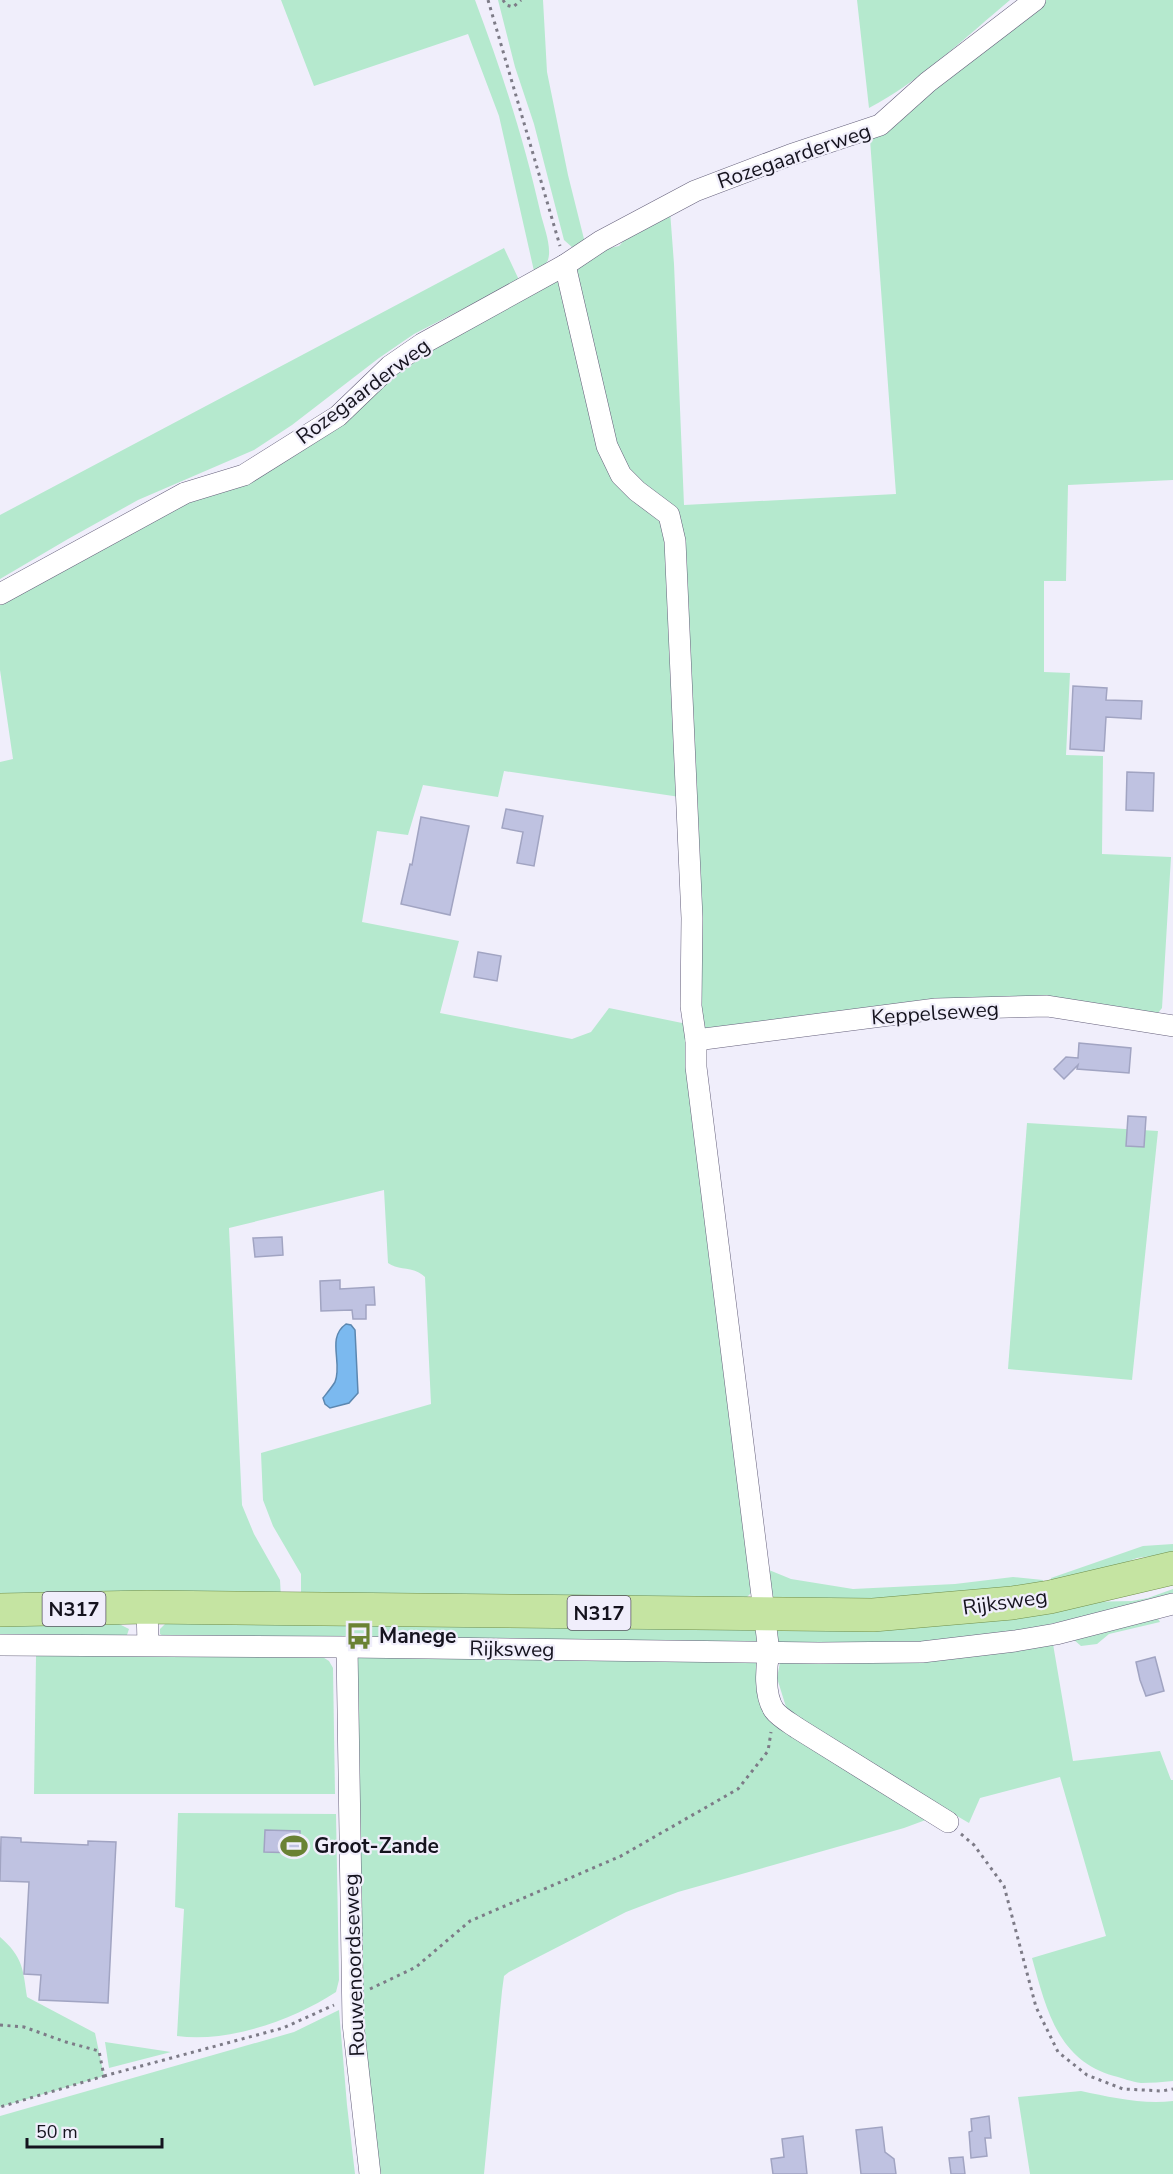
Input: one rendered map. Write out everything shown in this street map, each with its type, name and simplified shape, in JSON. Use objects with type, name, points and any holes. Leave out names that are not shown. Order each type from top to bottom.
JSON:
[{"type":"main road","name":"Rijksweg","points":[[0,1610],[147,1607],[873,1615],[1041,1598],[1173,1568]]},
{"type":"street","name":"Rozegaarderweg","points":[[0,594],[185,493],[244,475],[338,416],[390,366],[422,344],[565,265],[601,241],[695,191],[790,155],[880,125],[928,82],[1035,0]]},
{"type":"street","points":[[565,265],[607,446],[621,475],[637,491],[669,515],[675,541],[692,918],[691,1006],[696,1040],[697,1078],[769,1652],[767,1676],[769,1697],[774,1710],[797,1728],[948,1822]]},
{"type":"street","name":"Keppelseweg","points":[[696,1040],[936,1008],[1047,1006],[1173,1026]]},
{"type":"street","name":"Rijksweg","points":[[0,1646],[148,1645],[922,1652],[1056,1634],[1173,1604]]},
{"type":"street","points":[[147,1607],[148,1645]]},
{"type":"street","name":"Rouwenoordseweg","points":[[347,1647],[353,2023],[370,2174]]},
{"type":"path","points":[[488,0],[565,265]]},
{"type":"path","points":[[503,0],[506,5],[513,7],[521,0]]},
{"type":"path","points":[[0,2107],[104,2076],[283,2028],[416,1967],[470,1921],[621,1856],[738,1789],[768,1751],[774,1710]]},
{"type":"path","points":[[948,1822],[974,1845],[1004,1886],[1036,2007],[1058,2052],[1087,2075],[1124,2089],[1162,2091],[1173,2089]]},
{"type":"path","points":[[0,2025],[24,2027],[99,2051],[104,2076]]},
{"type":"green space","points":[[281,0],[475,0],[520,133],[548,243],[549,255],[546,263],[534,271],[499,116],[468,34],[314,86]]},
{"type":"green space","points":[[498,0],[543,0],[547,72],[568,175],[585,243],[573,248],[564,240],[534,124],[515,67]]},
{"type":"green space","points":[[857,0],[1010,0],[906,86],[869,108]]},
{"type":"green space","points":[[1034,0],[1173,0],[1173,480],[1068,485],[1066,581],[1044,581],[1044,672],[1070,673],[1066,755],[1103,756],[1102,854],[1171,857],[1162,1008],[1158,1013],[1150,1014],[1074,1002],[711,1031],[701,1025],[682,539],[626,468],[613,436],[575,268],[601,250],[619,246],[632,232],[670,211],[684,505],[896,494],[869,126]]},
{"type":"green space","points":[[504,248],[519,280],[414,334],[292,425],[254,450],[138,500],[0,579],[0,515]]},
{"type":"green space","points":[[552,280],[558,282],[596,432],[665,520],[680,797],[504,771],[498,797],[423,785],[408,835],[377,831],[362,922],[459,941],[440,1013],[572,1039],[591,1032],[609,1008],[687,1024],[751,1593],[744,1600],[301,1598],[301,1574],[273,1526],[263,1500],[261,1453],[431,1404],[425,1277],[416,1271],[388,1263],[384,1190],[229,1228],[242,1505],[254,1534],[280,1580],[281,1598],[0,1602],[0,762],[13,759],[0,670],[0,594],[236,474],[354,395]]},
{"type":"green space","points":[[1027,1123],[1158,1131],[1132,1380],[1008,1369]]},
{"type":"green space","points":[[1173,1544],[1173,1553],[1137,1558],[1100,1572],[1052,1585],[1051,1578],[1143,1546]]},
{"type":"green space","points":[[769,1570],[791,1579],[853,1589],[955,1584],[1013,1577],[1043,1580],[1044,1587],[784,1605],[769,1596]]},
{"type":"green space","points":[[1173,1589],[1173,1598],[1050,1624],[1051,1629],[897,1646],[778,1643],[774,1634],[778,1630],[793,1626],[1049,1614],[1055,1613],[1055,1607],[1087,1602],[1132,1601]]},
{"type":"green space","points":[[1157,1617],[1160,1622],[1109,1634],[1097,1644],[1081,1646],[1073,1639],[1053,1644],[1073,1761],[1160,1751],[1171,1780],[1173,1780],[1173,2081],[1141,2083],[1095,2068],[1079,2058],[1067,2045],[1049,2013],[1032,1958],[1106,1936],[1060,1777],[980,1798],[969,1823],[806,1728],[786,1707],[777,1678],[781,1657]]},
{"type":"green space","points":[[452,1620],[754,1622],[761,1647],[168,1639],[160,1634],[160,1629],[165,1624]]},
{"type":"green space","points":[[0,1622],[119,1624],[129,1629],[126,1638],[0,1638]]},
{"type":"green space","points":[[36,1656],[321,1656],[329,1661],[333,1668],[335,1794],[34,1794]]},
{"type":"green space","points":[[353,1656],[757,1659],[758,1697],[763,1708],[931,1818],[904,1828],[678,1892],[626,1912],[509,1972],[504,1976],[502,1991],[484,2174],[372,2174],[366,2134]]},
{"type":"green space","points":[[178,1813],[336,1814],[339,1980],[336,1992],[300,2012],[239,2033],[218,2036],[177,2036],[184,1909],[175,1907]]},
{"type":"green space","points":[[0,1937],[18,1957],[27,1997],[95,2033],[104,2076],[0,2107]]},
{"type":"green space","points":[[339,2010],[355,2174],[0,2174],[0,2116],[294,2032]]},
{"type":"green space","points":[[105,2042],[171,2052],[109,2068]]},
{"type":"green space","points":[[1081,2091],[1138,2101],[1173,2101],[1173,2174],[1030,2174],[1018,2097]]},
{"type":"water","points":[[346,1324],[351,1325],[355,1330],[358,1393],[349,1403],[330,1408],[325,1404],[323,1398],[335,1382],[337,1336]]},
{"type":"building","points":[[1073,686],[1107,688],[1106,700],[1142,701],[1141,719],[1106,717],[1104,751],[1070,749]]},
{"type":"building","points":[[1127,772],[1154,773],[1153,811],[1126,810]]},
{"type":"building","points":[[506,809],[543,816],[534,866],[517,863],[523,832],[502,828]]},
{"type":"building","points":[[421,817],[469,826],[450,915],[401,904],[410,864],[412,865]]},
{"type":"building","points":[[478,952],[501,956],[497,981],[474,977]]},
{"type":"building","points":[[1079,1043],[1131,1048],[1129,1073],[1077,1069],[1078,1065],[1064,1079],[1054,1069],[1066,1057],[1078,1058]]},
{"type":"building","points":[[1128,1116],[1146,1117],[1144,1147],[1126,1146]]},
{"type":"building","points":[[282,1237],[283,1255],[255,1257],[253,1238]]},
{"type":"building","points":[[340,1280],[340,1289],[374,1287],[375,1305],[366,1305],[366,1319],[353,1319],[352,1310],[321,1311],[320,1281]]},
{"type":"building","points":[[1155,1657],[1164,1691],[1146,1696],[1136,1662]]},
{"type":"building","points":[[265,1830],[300,1831],[299,1853],[264,1852]]},
{"type":"building","points":[[1,1837],[21,1838],[21,1842],[88,1845],[88,1841],[116,1842],[108,2003],[39,2000],[41,1975],[24,1974],[29,1882],[0,1881]]},
{"type":"building","points":[[989,2116],[991,2138],[985,2138],[987,2156],[971,2158],[969,2132],[972,2131],[971,2119]]},
{"type":"building","points":[[882,2127],[885,2152],[894,2159],[896,2174],[861,2174],[856,2130]]},
{"type":"building","points":[[803,2136],[807,2174],[773,2174],[771,2159],[784,2157],[782,2139]]},
{"type":"building","points":[[963,2157],[965,2174],[951,2174],[949,2158]]},
{"type":"place","name":"Manege","points":[[359,1636]]},
{"type":"place","name":"Groot-Zande","points":[[294,1846]]}]
